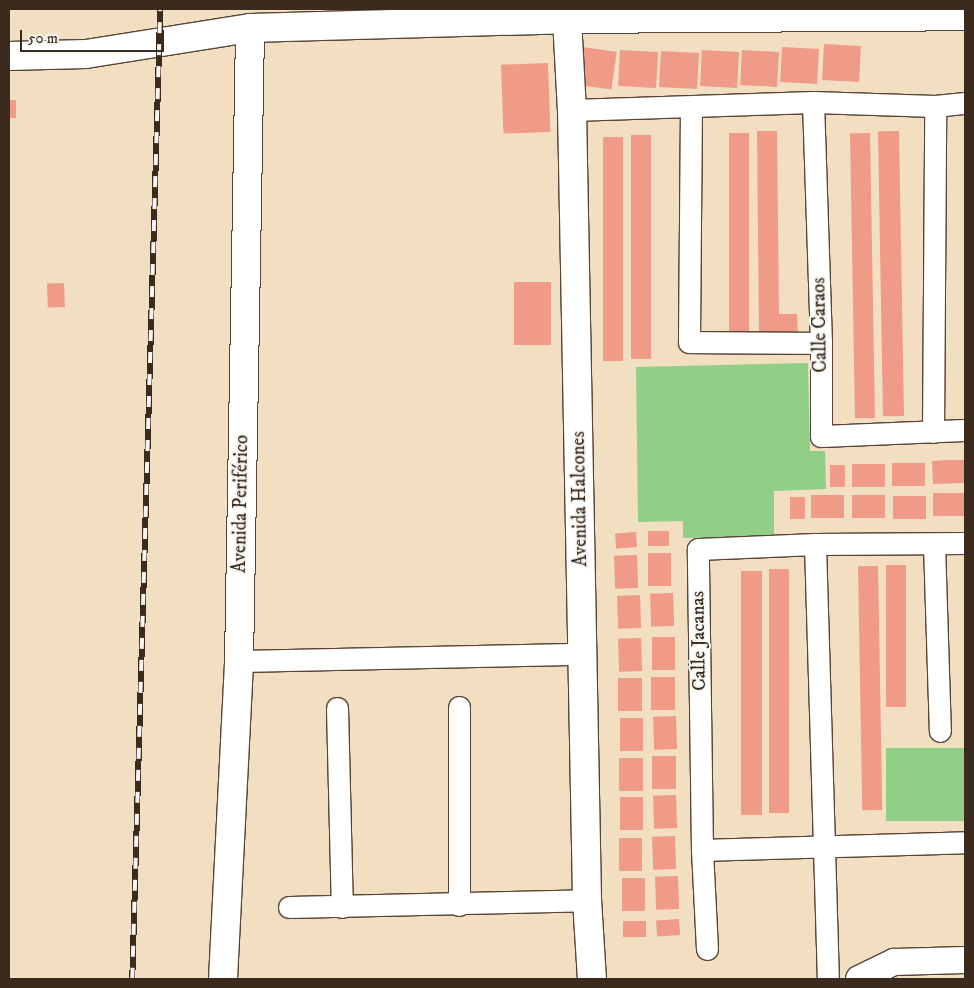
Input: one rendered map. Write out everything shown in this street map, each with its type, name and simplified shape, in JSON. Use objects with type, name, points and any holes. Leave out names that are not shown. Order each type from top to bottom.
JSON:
[{"type":"main road","points":[[9,56],[86,54],[250,28],[567,19],[965,16]]},
{"type":"main road","name":"Avenida Halcones","points":[[567,19],[583,109],[583,654],[587,900],[592,979]]},
{"type":"main road","name":"Avenida Periférico","points":[[223,979],[239,661],[250,28]]},
{"type":"street","points":[[583,109],[813,102],[934,106],[965,103]]},
{"type":"street","name":"Calle Caraos","points":[[813,102],[821,343],[821,436],[965,430]]},
{"type":"street","points":[[933,432],[934,106]]},
{"type":"street","points":[[691,107],[689,342],[821,343]]},
{"type":"street","name":"Calle Jacanas","points":[[707,949],[702,850],[698,549],[814,544],[934,544],[965,542]]},
{"type":"street","points":[[814,544],[829,973]]},
{"type":"street","points":[[934,544],[940,732]]},
{"type":"street","points":[[239,661],[583,654]]},
{"type":"street","points":[[459,707],[459,905]]},
{"type":"street","points":[[338,708],[342,907]]},
{"type":"street","points":[[702,850],[965,842]]},
{"type":"street","points":[[289,907],[459,905],[587,900]]},
{"type":"street","points":[[859,979],[894,962],[965,960]]},
{"type":"green space","points":[[808,363],[810,451],[825,451],[826,489],[774,491],[774,536],[683,538],[683,521],[638,522],[636,367]]},
{"type":"green space","points":[[886,748],[965,748],[965,821],[886,821]]},
{"type":"building","points":[[824,44],[861,46],[859,82],[822,80]]},
{"type":"building","points":[[582,47],[617,52],[611,90],[577,85]]},
{"type":"building","points":[[782,47],[819,49],[817,84],[780,82]]},
{"type":"building","points":[[620,50],[658,52],[656,88],[618,86]]},
{"type":"building","points":[[702,50],[739,52],[737,88],[700,86]]},
{"type":"building","points":[[742,50],[779,52],[777,87],[740,85]]},
{"type":"building","points":[[661,51],[699,53],[697,89],[659,87]]},
{"type":"building","points":[[548,63],[550,132],[503,134],[501,65]]},
{"type":"building","points":[[9,100],[16,100],[16,118],[9,118]]},
{"type":"building","points":[[757,131],[777,131],[779,314],[797,314],[798,334],[759,335]]},
{"type":"building","points":[[878,131],[899,131],[904,416],[883,416]]},
{"type":"building","points":[[729,133],[749,133],[749,336],[729,336]]},
{"type":"building","points":[[850,133],[870,133],[875,418],[855,418]]},
{"type":"building","points":[[631,135],[651,135],[651,359],[631,359]]},
{"type":"building","points":[[603,137],[623,137],[623,361],[603,361]]},
{"type":"building","points":[[514,282],[551,282],[551,345],[514,345]]},
{"type":"building","points":[[64,283],[65,307],[48,308],[47,284]]},
{"type":"building","points":[[965,460],[965,483],[933,484],[932,461]]},
{"type":"building","points":[[892,463],[925,463],[925,486],[892,486]]},
{"type":"building","points":[[852,464],[885,464],[885,487],[852,487]]},
{"type":"building","points":[[830,465],[845,465],[845,487],[830,487]]},
{"type":"building","points":[[933,493],[965,493],[965,516],[933,516]]},
{"type":"building","points":[[811,495],[844,495],[844,518],[811,518]]},
{"type":"building","points":[[852,495],[885,495],[885,518],[852,518]]},
{"type":"building","points":[[893,496],[926,496],[926,519],[893,519]]},
{"type":"building","points":[[790,497],[805,497],[805,519],[790,519]]},
{"type":"building","points":[[648,531],[669,531],[669,546],[648,546]]},
{"type":"building","points":[[636,532],[637,547],[616,548],[615,533]]},
{"type":"building","points":[[648,553],[671,553],[671,586],[648,586]]},
{"type":"building","points":[[637,555],[638,588],[615,589],[614,556]]},
{"type":"building","points":[[886,565],[906,565],[906,707],[886,707]]},
{"type":"building","points":[[858,566],[878,566],[882,810],[862,810]]},
{"type":"building","points":[[769,569],[789,569],[789,813],[769,813]]},
{"type":"building","points":[[741,571],[762,571],[762,815],[741,815]]},
{"type":"building","points":[[673,593],[674,626],[651,627],[650,594]]},
{"type":"building","points":[[640,595],[641,628],[618,629],[617,596]]},
{"type":"building","points":[[652,637],[675,637],[675,670],[652,670]]},
{"type":"building","points":[[641,638],[642,671],[619,672],[618,639]]},
{"type":"building","points":[[651,677],[675,677],[675,710],[651,710]]},
{"type":"building","points":[[618,678],[642,678],[642,711],[618,711]]},
{"type":"building","points":[[676,716],[677,749],[654,750],[653,717]]},
{"type":"building","points":[[620,718],[643,718],[643,751],[620,751]]},
{"type":"building","points":[[652,756],[676,756],[676,789],[652,789]]},
{"type":"building","points":[[619,758],[643,758],[643,791],[619,791]]},
{"type":"building","points":[[676,795],[677,828],[654,829],[653,796]]},
{"type":"building","points":[[620,797],[643,797],[643,830],[620,830]]},
{"type":"building","points":[[675,836],[676,869],[653,870],[652,837]]},
{"type":"building","points":[[619,838],[642,838],[642,871],[619,871]]},
{"type":"building","points":[[678,876],[679,909],[656,910],[655,877]]},
{"type":"building","points":[[622,878],[645,878],[645,911],[622,911]]},
{"type":"building","points":[[679,919],[680,935],[657,937],[656,921]]},
{"type":"building","points":[[623,921],[646,921],[646,937],[623,937]]},
{"type":"railway","points":[[132,979],[160,9]]}]
